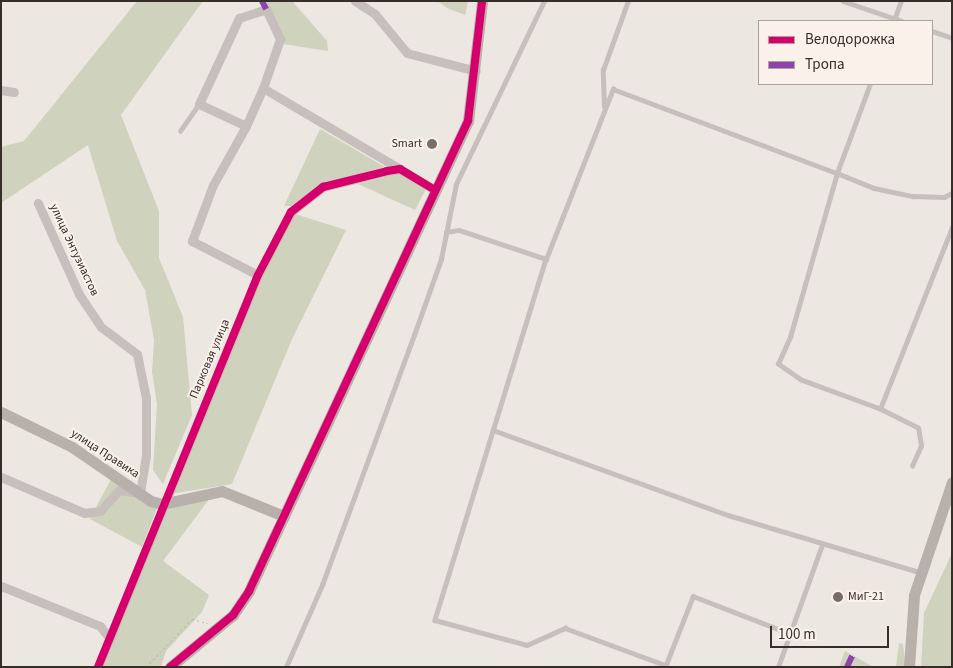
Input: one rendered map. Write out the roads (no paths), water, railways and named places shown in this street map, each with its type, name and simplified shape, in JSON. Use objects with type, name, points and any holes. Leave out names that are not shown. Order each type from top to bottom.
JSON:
[{"type":"street","points":[[355,1],[375,14],[407,53],[476,71]]},
{"type":"street","points":[[170,667],[233,615],[284,516],[468,121],[476,71],[482,1]]},
{"type":"street","points":[[246,126],[199,104],[239,18],[266,9],[280,39],[263,88],[246,126],[213,185],[192,241],[258,275]]},
{"type":"street","points":[[263,88],[435,190]]},
{"type":"street","points":[[1,90],[14,92]]},
{"type":"street","name":"Парковая улица","points":[[98,667],[162,504],[258,275],[292,212],[323,187],[400,169]]},
{"type":"street","name":"улица Энтузиастов","points":[[38,203],[79,294],[101,327],[137,354],[146,398],[146,454],[140,492]]},
{"type":"street","name":"улица Правика","points":[[1,412],[72,446],[140,492],[162,504]]},
{"type":"street","name":"улица Правика","points":[[1,477],[84,513],[100,511],[119,490],[140,492]]},
{"type":"street","points":[[909,667],[910,616],[919,572],[952,482]]},
{"type":"street","points":[[162,504],[222,491],[284,516]]},
{"type":"street","points":[[1,586],[100,626],[110,638]]},
{"type":"street","points":[[100,626],[118,612]]},
{"type":"lane","points":[[286,667],[322,585],[418,325],[446,232],[456,184],[544,1]]},
{"type":"lane","points":[[604,111],[603,70],[628,1]]},
{"type":"lane","points":[[843,1],[894,20],[901,1]]},
{"type":"lane","points":[[933,32],[952,38]]},
{"type":"lane","points":[[870,85],[837,173],[778,364],[801,380],[880,409],[918,428],[921,446],[912,466]]},
{"type":"lane","points":[[791,634],[693,596],[665,666],[565,628],[527,645],[435,620],[546,259],[613,89],[874,188],[913,196],[944,197],[952,193]]},
{"type":"lane","points":[[180,131],[199,104]]},
{"type":"lane","points":[[880,409],[952,227]]},
{"type":"lane","points":[[446,232],[459,230],[546,259]]},
{"type":"lane","points":[[493,430],[822,545],[919,572]]},
{"type":"lane","points":[[778,667],[822,545]]},
{"type":"place","name":"Smart","points":[[432,144]]},
{"type":"place","name":"МиГ-21","points":[[838,597]]}]
